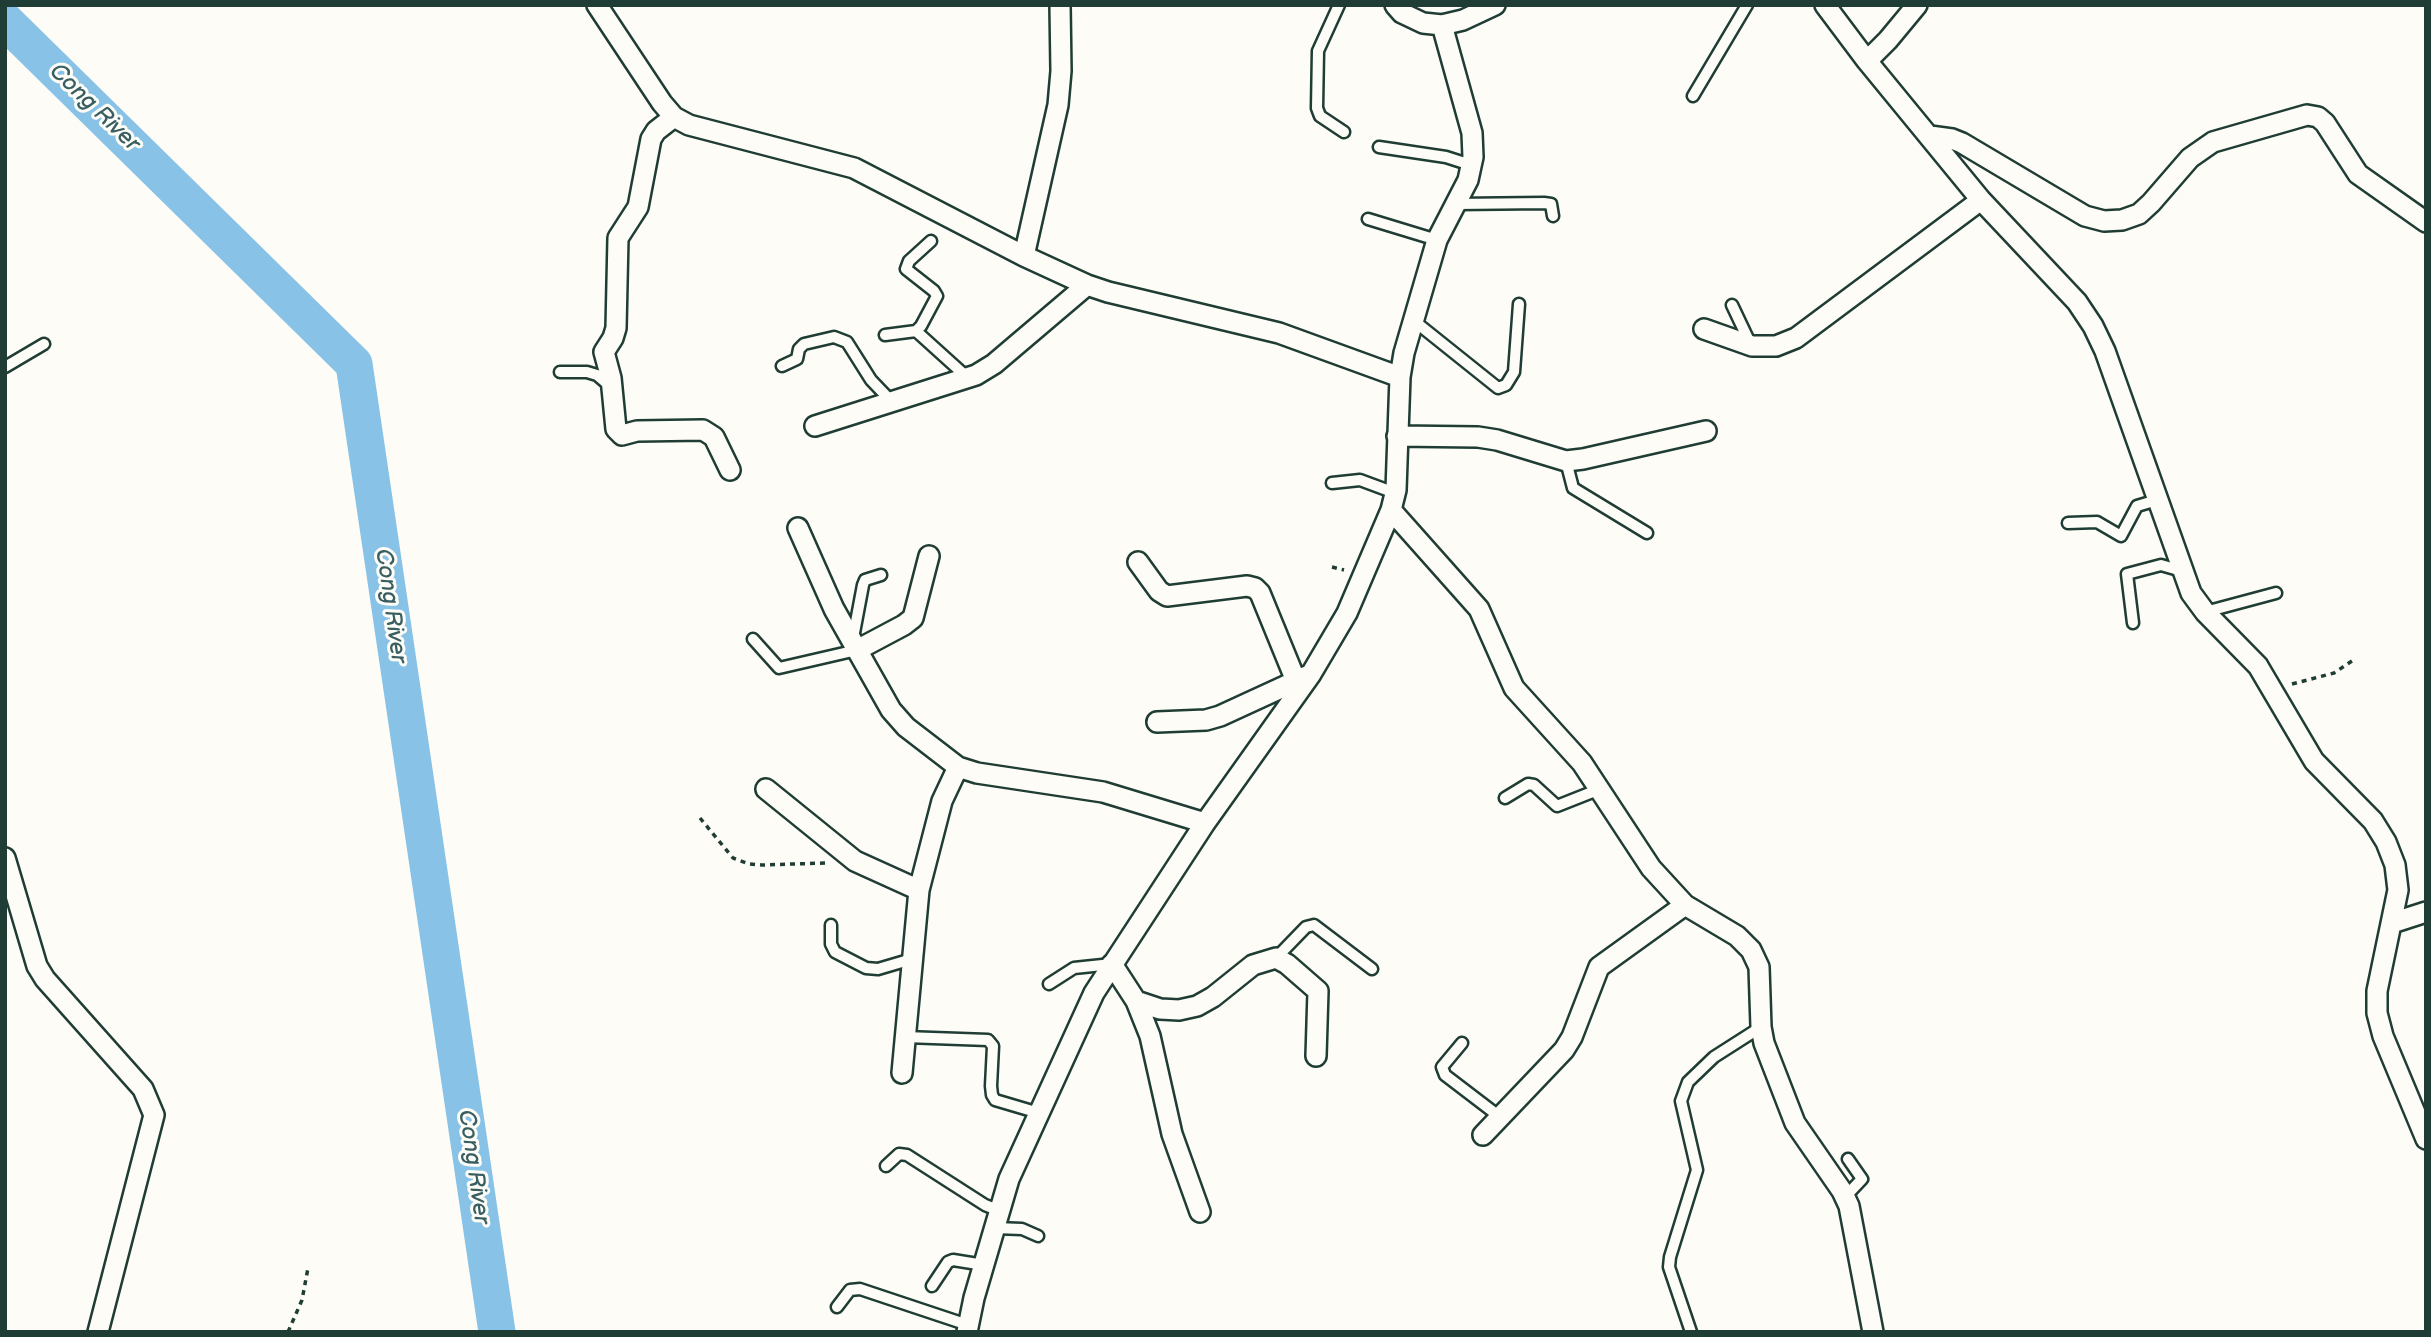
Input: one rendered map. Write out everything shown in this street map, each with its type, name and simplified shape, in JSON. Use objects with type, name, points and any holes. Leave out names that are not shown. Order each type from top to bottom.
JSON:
[{"type":"street","points":[[597,5],[662,103],[674,117],[689,125],[854,168],[1024,256],[1087,285],[1279,333],[1400,376]]},
{"type":"street","points":[[1024,256],[1058,105],[1061,71],[1060,5]]},
{"type":"street","points":[[1395,5],[1402,13],[1423,23],[1442,24],[1463,20],[1495,5]]},
{"type":"street","points":[[1825,5],[1980,200],[2077,302],[2105,351],[2192,593],[2204,612],[2258,666],[2314,761],[2373,821],[2386,842],[2395,865],[2398,890],[2377,991],[2377,1013],[2383,1036],[2425,1134]]},
{"type":"street","points":[[1867,61],[1917,5]]},
{"type":"street","points":[[967,1328],[1009,1178],[1094,993],[1347,613],[1393,501],[1400,376],[1413,320],[1437,240],[1468,180],[1471,165],[1472,133],[1442,24]]},
{"type":"street","points":[[1930,136],[1962,143],[2085,216],[2104,221],[2122,220],[2139,214],[2151,204],[2190,158],[2213,142],[2307,115],[2318,117],[2325,123],[2358,174],[2426,222]]},
{"type":"street","points":[[674,117],[656,131],[651,139],[638,207],[618,238],[616,328],[604,352],[616,429],[622,435],[637,431],[704,430],[714,437],[730,470]]},
{"type":"street","points":[[1704,329],[1752,346],[1776,346],[1796,338],[1980,200]]},
{"type":"street","points":[[814,426],[968,378],[994,364],[1087,285]]},
{"type":"street","points":[[1398,436],[1478,437],[1497,440],[1566,461],[1706,431]]},
{"type":"street","points":[[1393,501],[1479,609],[1514,688],[1571,750],[1600,789],[1651,868],[1685,905],[1737,936],[1751,950],[1759,967],[1764,1043],[1795,1123],[1845,1197],[1854,1222],[1873,1332]]},
{"type":"street","points":[[798,528],[829,599],[891,710],[906,727],[958,767],[977,773],[1103,792],[1205,823]]},
{"type":"street","points":[[855,646],[904,625],[912,618],[917,608],[929,556]]},
{"type":"street","points":[[1138,562],[1159,591],[1167,596],[1255,587],[1303,677]]},
{"type":"street","points":[[1157,722],[1206,720],[1220,716],[1303,677]]},
{"type":"street","points":[[902,1073],[919,890],[942,801],[958,767]]},
{"type":"street","points":[[766,789],[855,861],[919,890]]},
{"type":"street","points":[[5,858],[37,966],[44,979],[143,1089],[154,1115],[98,1332]]},
{"type":"street","points":[[1483,1135],[1564,1050],[1572,1037],[1599,967],[1685,905]]},
{"type":"street","points":[[2392,923],[2426,912]]},
{"type":"street","points":[[1136,1001],[1160,1009],[1179,1010],[1197,1006],[1213,997],[1253,965],[1276,958],[1318,990],[1316,1056]]},
{"type":"street","points":[[1112,964],[1136,1001],[1150,1037],[1172,1134],[1200,1212]]},
{"type":"lane","points":[[1339,5],[1318,51],[1317,108],[1320,116],[1344,132]]},
{"type":"lane","points":[[1693,96],[1747,5]]},
{"type":"lane","points":[[1379,147],[1471,165]]},
{"type":"lane","points":[[1455,204],[1544,203],[1550,204],[1553,216]]},
{"type":"lane","points":[[1368,219],[1437,240]]},
{"type":"lane","points":[[885,335],[916,331],[937,296],[906,269],[909,261],[931,242]]},
{"type":"lane","points":[[1413,320],[1498,388],[1506,385],[1514,372],[1519,304]]},
{"type":"lane","points":[[1732,305],[1752,346]]},
{"type":"lane","points":[[916,331],[968,378]]},
{"type":"lane","points":[[782,366],[797,359],[799,349],[804,344],[834,337],[847,342],[871,380],[892,402]]},
{"type":"lane","points":[[5,367],[44,344]]},
{"type":"lane","points":[[560,372],[587,372],[597,375],[611,387]]},
{"type":"lane","points":[[1566,461],[1573,488],[1647,533]]},
{"type":"lane","points":[[1332,483],[1360,480],[1393,501]]},
{"type":"lane","points":[[2068,523],[2097,522],[2121,536],[2137,506],[2157,500]]},
{"type":"lane","points":[[2133,623],[2127,574],[2161,565],[2182,571]]},
{"type":"lane","points":[[753,639],[779,668],[855,646],[863,585],[865,580],[881,575]]},
{"type":"lane","points":[[2204,612],[2276,593]]},
{"type":"lane","points":[[1505,798],[1528,784],[1534,785],[1558,806],[1600,789]]},
{"type":"lane","points":[[831,925],[831,944],[835,952],[866,968],[878,970],[912,959]]},
{"type":"lane","points":[[1276,958],[1306,927],[1314,925],[1371,970]]},
{"type":"lane","points":[[1049,984],[1074,968],[1112,964]]},
{"type":"lane","points":[[1691,1332],[1669,1268],[1697,1170],[1681,1101],[1688,1082],[1714,1057],[1761,1027]]},
{"type":"lane","points":[[905,1037],[988,1040],[993,1046],[991,1086],[995,1100],[1039,1113]]},
{"type":"lane","points":[[1462,1043],[1442,1067],[1445,1075],[1500,1117]]},
{"type":"lane","points":[[886,1166],[899,1154],[907,1155],[985,1205],[997,1219],[1038,1236]]},
{"type":"lane","points":[[1845,1197],[1862,1179],[1848,1159]]},
{"type":"lane","points":[[932,1286],[948,1262],[953,1260],[984,1265]]},
{"type":"lane","points":[[837,1307],[849,1290],[860,1289],[967,1328]]},
{"type":"path","points":[[2273,689],[2334,673],[2355,659]]},
{"type":"path","points":[[700,818],[733,858],[749,864],[855,861]]},
{"type":"path","points":[[288,1332],[302,1300],[308,1268]]},
{"type":"waterway","name":"Cong River","points":[[5,21],[354,364],[497,1332]]}]
